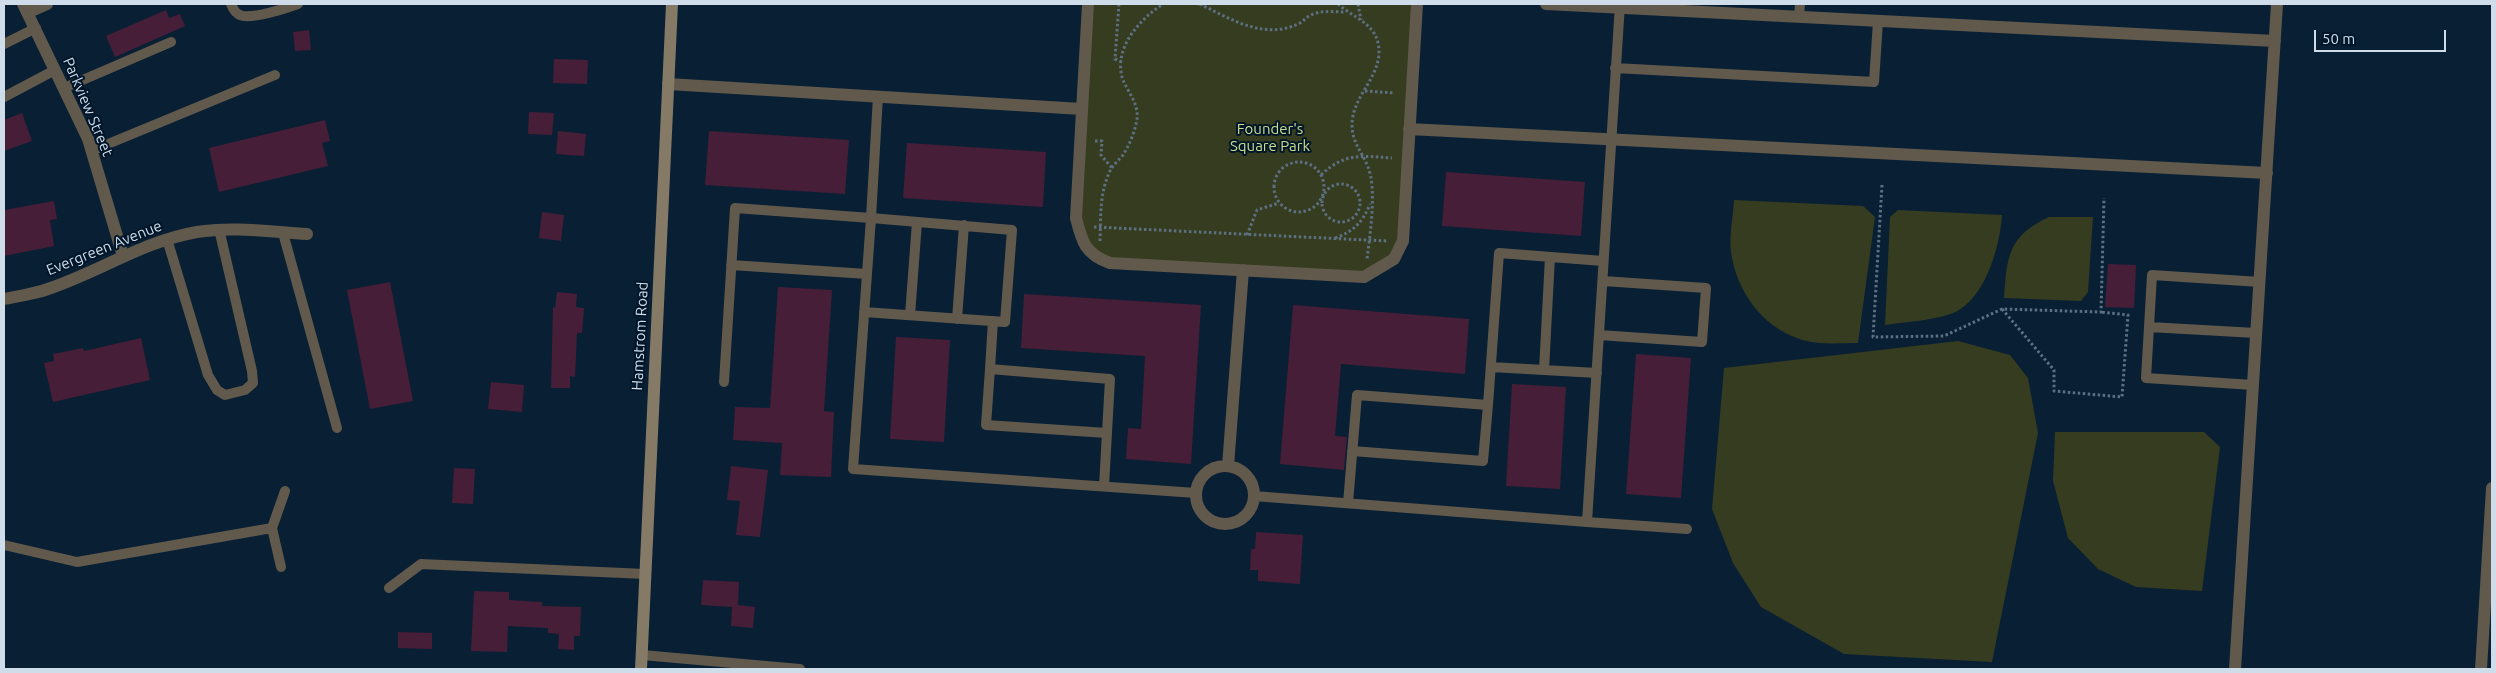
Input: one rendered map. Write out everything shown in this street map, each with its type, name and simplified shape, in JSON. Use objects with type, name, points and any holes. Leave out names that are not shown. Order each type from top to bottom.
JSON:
[{"type":"street","points":[[26,8],[47,4]]},
{"type":"street","name":"Hamstrom Road","points":[[641,669],[672,4]]},
{"type":"street","points":[[1088,4],[1076,218],[1082,242],[1099,259],[1110,263],[1364,277],[1394,259],[1403,241],[1417,4]]},
{"type":"street","points":[[1546,4],[1799,10],[1878,21],[2275,41]]},
{"type":"street","points":[[2235,669],[2277,4]]},
{"type":"street","name":"Parkview Street","points":[[26,8],[91,151],[124,256]]},
{"type":"street","points":[[668,84],[1082,108]]},
{"type":"street","points":[[1409,129],[2266,173]]},
{"type":"street","name":"Evergreen Avenue","points":[[4,299],[47,289],[167,239],[219,229],[307,234]]},
{"type":"street","points":[[1228,466],[1243,270]]},
{"type":"street","points":[[1228,466],[1244,473],[1249,479],[1254,496],[1252,505],[1241,519],[1224,523],[1215,522],[1201,510],[1196,493],[1198,484],[1210,470],[1228,466]]},
{"type":"street","points":[[2481,669],[2487,647],[2492,488]]},
{"type":"lane","points":[[231,4],[234,12],[250,17],[298,4]]},
{"type":"lane","points":[[1588,522],[1620,6]]},
{"type":"lane","points":[[1615,68],[1874,82],[1878,21]]},
{"type":"lane","points":[[4,44],[36,28]]},
{"type":"lane","points":[[64,88],[171,42]]},
{"type":"lane","points":[[4,97],[55,70]]},
{"type":"lane","points":[[91,151],[275,75]]},
{"type":"lane","points":[[878,96],[854,469],[1196,493]]},
{"type":"lane","points":[[724,382],[735,208],[1012,230],[1005,322],[864,312]]},
{"type":"lane","points":[[910,315],[917,222]]},
{"type":"lane","points":[[958,319],[964,225]]},
{"type":"lane","points":[[167,239],[208,374],[218,390],[226,395],[245,390],[253,383],[252,371],[219,229]]},
{"type":"lane","points":[[283,233],[336,428]]},
{"type":"lane","points":[[1352,451],[1483,461],[1500,253],[1604,261]]},
{"type":"lane","points":[[1544,370],[1550,257]]},
{"type":"lane","points":[[731,265],[867,274]]},
{"type":"lane","points":[[2253,385],[2146,378],[2152,275],[2260,282]]},
{"type":"lane","points":[[1599,335],[1702,342],[1706,288],[1603,281]]},
{"type":"lane","points":[[993,321],[986,425],[1107,433]]},
{"type":"lane","points":[[2149,327],[2256,333]]},
{"type":"lane","points":[[1491,367],[1597,373]]},
{"type":"lane","points":[[990,369],[1110,379],[1104,486]]},
{"type":"lane","points":[[1348,503],[1357,395],[1488,405]]},
{"type":"lane","points":[[281,567],[272,528],[285,491]]},
{"type":"lane","points":[[1254,496],[1687,529]]},
{"type":"lane","points":[[4,545],[77,562],[272,528]]},
{"type":"lane","points":[[389,588],[420,564],[646,574]]},
{"type":"lane","points":[[642,655],[800,669]]},
{"type":"path","points":[[1119,4],[1115,59],[1122,62]]},
{"type":"path","points":[[1099,259],[1102,197],[1112,168],[1123,154],[1132,137],[1138,116],[1133,97],[1123,79],[1122,62],[1126,43],[1138,23],[1164,4]]},
{"type":"path","points":[[1198,4],[1204,4]]},
{"type":"path","points":[[1198,4],[1247,26],[1264,29],[1282,28],[1298,24],[1312,14],[1326,11],[1346,12]]},
{"type":"path","points":[[1338,4],[1374,32],[1378,44],[1374,76],[1355,107],[1352,125],[1355,143],[1369,168],[1371,199],[1370,240],[1364,277]]},
{"type":"path","points":[[1358,4],[1361,20]]},
{"type":"path","points":[[1365,91],[1395,93]]},
{"type":"path","points":[[1094,141],[1102,141],[1102,155],[1112,168]]},
{"type":"path","points":[[1321,175],[1338,160],[1347,157],[1392,158]]},
{"type":"path","points":[[1322,198],[1323,211],[1327,216],[1338,222],[1350,220],[1358,210],[1359,198],[1352,188],[1340,184],[1329,188],[1322,198],[1316,205],[1302,212],[1285,208],[1279,203],[1273,188],[1274,179],[1284,166],[1300,162],[1309,164],[1321,175],[1324,182],[1322,198]]},
{"type":"path","points":[[1882,185],[1873,336],[1944,336],[2002,309],[2101,312],[2128,315],[2122,397],[2054,391],[2054,370],[2002,309]]},
{"type":"path","points":[[2101,312],[2104,198]]},
{"type":"path","points":[[1333,239],[1356,228],[1366,215],[1371,199]]},
{"type":"path","points":[[1247,235],[1257,210],[1279,203]]},
{"type":"path","points":[[1078,226],[1403,241]]},
{"type":"green space","name":"Founder's Square Park","points":[[1088,4],[1417,4],[1403,241],[1394,259],[1364,277],[1096,258],[1076,218]]},
{"type":"green space","points":[[1734,200],[1863,206],[1875,217],[1858,343],[1819,343],[1803,340],[1774,326],[1751,303],[1736,274],[1732,258],[1731,236]]},
{"type":"green space","points":[[1898,210],[2002,215],[1995,254],[1990,267],[1977,292],[1959,310],[1934,318],[1885,325],[1890,217]]},
{"type":"green space","points":[[2049,217],[2093,217],[2088,292],[2081,301],[2004,298],[2007,270],[2012,249],[2025,232]]},
{"type":"green space","points":[[1958,341],[2010,355],[2028,378],[2038,433],[1992,662],[1844,654],[1761,607],[1733,563],[1712,509],[1724,368]]},
{"type":"green space","points":[[2055,432],[2204,432],[2220,447],[2202,591],[2136,587],[2098,569],[2068,538],[2053,481]]},
{"type":"building","points":[[166,10],[169,18],[180,14],[185,26],[115,57],[106,36]]},
{"type":"building","points":[[309,30],[311,50],[295,51],[293,32]]},
{"type":"building","points":[[554,59],[588,60],[587,84],[553,83]]},
{"type":"building","points":[[529,112],[554,113],[552,135],[528,134]]},
{"type":"building","points":[[22,113],[32,141],[4,151],[4,120]]},
{"type":"building","points":[[325,120],[330,141],[322,143],[328,166],[219,192],[209,148]]},
{"type":"building","points":[[558,131],[586,134],[584,156],[556,154]]},
{"type":"building","points":[[709,131],[849,140],[845,194],[705,185]]},
{"type":"building","points":[[907,143],[1046,152],[1043,207],[903,198]]},
{"type":"building","points":[[1446,172],[1585,182],[1581,236],[1442,226]]},
{"type":"building","points":[[54,201],[57,219],[50,220],[54,246],[4,256],[4,210]]},
{"type":"building","points":[[542,212],[564,215],[561,241],[539,238]]},
{"type":"building","points":[[2108,264],[2136,265],[2134,308],[2105,307]]},
{"type":"building","points":[[390,282],[413,401],[370,409],[347,290]]},
{"type":"building","points":[[778,287],[832,290],[824,411],[834,412],[831,477],[780,475],[782,443],[733,440],[735,407],[770,408]]},
{"type":"building","points":[[557,292],[577,294],[576,307],[584,308],[582,333],[577,333],[575,377],[570,376],[570,388],[551,388],[553,307],[555,308]]},
{"type":"building","points":[[1024,294],[1201,305],[1191,464],[1126,459],[1128,428],[1141,429],[1145,356],[1021,348]]},
{"type":"building","points":[[1293,305],[1469,319],[1465,374],[1341,364],[1335,436],[1347,437],[1344,470],[1280,464]]},
{"type":"building","points":[[896,337],[950,340],[944,442],[890,439]]},
{"type":"building","points":[[141,338],[150,380],[53,402],[44,363],[54,361],[53,354],[83,348],[84,351]]},
{"type":"building","points":[[1636,354],[1691,358],[1681,498],[1626,494]]},
{"type":"building","points":[[491,382],[524,385],[522,412],[488,409]]},
{"type":"building","points":[[1512,384],[1566,387],[1560,489],[1506,486]]},
{"type":"building","points":[[731,466],[768,470],[760,537],[736,535],[740,501],[727,500]]},
{"type":"building","points":[[454,468],[475,469],[473,504],[452,503]]},
{"type":"building","points":[[1256,532],[1303,535],[1300,584],[1258,581],[1258,570],[1250,570],[1251,549],[1255,549]]},
{"type":"building","points":[[703,580],[739,582],[738,605],[755,607],[753,628],[731,626],[732,607],[701,605]]},
{"type":"building","points":[[474,591],[509,592],[509,600],[542,602],[542,606],[581,607],[580,636],[574,636],[574,650],[558,649],[559,634],[548,633],[548,628],[508,626],[507,652],[471,651]]},
{"type":"building","points":[[398,632],[432,633],[432,649],[398,648]]}]
